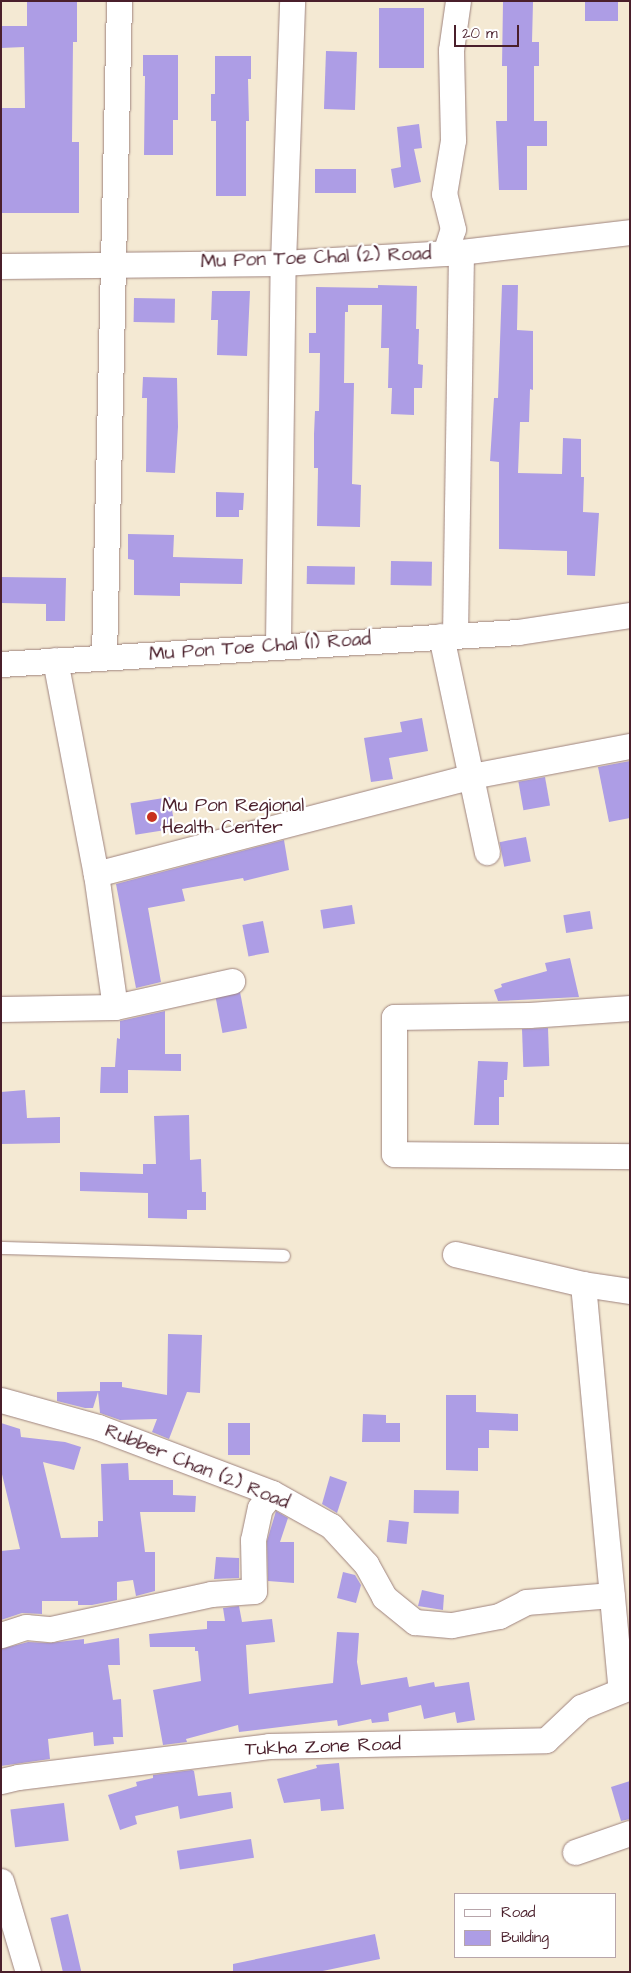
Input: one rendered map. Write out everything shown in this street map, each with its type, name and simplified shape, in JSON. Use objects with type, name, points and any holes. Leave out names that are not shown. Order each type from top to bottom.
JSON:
[{"type":"street","points":[[104,657],[119,1]]},
{"type":"street","points":[[278,645],[283,263],[292,1]]},
{"type":"street","points":[[458,1],[451,50],[453,140],[444,194],[453,229],[448,636],[487,852]]},
{"type":"street","name":"Mu Pon Toe Chal (2) Road","points":[[1,266],[283,263],[453,252],[630,232]]},
{"type":"street","name":"Mu Pon Toe Chal (1) Road","points":[[1,664],[278,645],[518,632],[630,615]]},
{"type":"street","points":[[55,660],[96,874],[115,1007]]},
{"type":"street","points":[[96,874],[472,776],[630,746]]},
{"type":"street","points":[[1,1009],[115,1007],[232,981]]},
{"type":"street","points":[[630,1008],[529,1015],[394,1017],[394,1154],[630,1156]]},
{"type":"street","points":[[455,1254],[583,1284],[630,1291]]},
{"type":"street","points":[[583,1284],[612,1595],[625,1688]]},
{"type":"street","name":"Rubber Chan (2) Road","points":[[1,1400],[98,1427],[272,1493],[331,1526],[366,1564],[384,1597],[415,1622],[452,1625],[499,1616],[526,1602],[612,1595]]},
{"type":"street","points":[[1,1635],[26,1628],[51,1629],[211,1594],[254,1591],[253,1540],[260,1508],[272,1493]]},
{"type":"street","name":"Tukha Zone Road","points":[[1,1781],[18,1777],[269,1746],[546,1740],[581,1708],[625,1688]]},
{"type":"street","points":[[575,1852],[630,1833]]},
{"type":"street","points":[[1,1881],[28,1972]]},
{"type":"lane","points":[[1,1248],[284,1256]]},
{"type":"building","points":[[27,1],[77,1],[77,42],[73,42],[72,142],[79,142],[79,213],[1,213],[1,108],[25,108],[24,47],[1,48],[1,26],[27,26]]},
{"type":"building","points":[[585,1],[618,1],[618,21],[585,21]]},
{"type":"building","points":[[503,2],[533,2],[532,42],[539,42],[539,66],[534,66],[534,121],[547,121],[547,146],[527,146],[527,190],[499,190],[496,121],[507,121],[507,66],[502,66]]},
{"type":"building","points":[[379,8],[424,8],[424,68],[379,68]]},
{"type":"building","points":[[326,51],[357,52],[355,110],[324,109]]},
{"type":"building","points":[[143,55],[178,55],[178,120],[173,120],[173,155],[144,155],[145,76],[143,76]]},
{"type":"building","points":[[215,56],[251,56],[251,79],[248,79],[249,121],[246,121],[246,196],[216,196],[216,121],[211,121],[211,94],[215,94]]},
{"type":"building","points":[[419,124],[422,148],[414,149],[421,182],[394,188],[391,169],[401,167],[397,127]]},
{"type":"building","points":[[315,169],[356,169],[356,193],[315,193]]},
{"type":"building","points":[[378,285],[417,286],[416,329],[419,329],[418,364],[423,365],[422,388],[414,388],[414,415],[391,414],[392,388],[388,388],[389,348],[381,348],[382,305],[348,305],[348,312],[345,312],[344,383],[354,383],[352,484],[361,485],[360,527],[317,526],[318,468],[314,468],[314,434],[315,411],[319,411],[320,353],[309,353],[309,333],[316,333],[316,287],[378,288]]},
{"type":"building","points":[[502,285],[518,285],[517,330],[533,331],[533,390],[530,389],[529,422],[520,422],[518,473],[562,474],[563,438],[581,439],[581,477],[584,477],[583,512],[599,513],[595,576],[567,575],[567,551],[499,549],[499,462],[490,461],[494,398],[498,398]]},
{"type":"building","points":[[212,291],[250,291],[247,356],[217,355],[218,320],[211,320]]},
{"type":"building","points":[[134,298],[175,299],[175,323],[134,322]]},
{"type":"building","points":[[143,377],[177,378],[178,427],[175,473],[146,472],[147,398],[142,398]]},
{"type":"building","points":[[216,492],[244,493],[243,510],[239,510],[239,517],[216,517]]},
{"type":"building","points":[[128,534],[174,535],[173,557],[243,559],[242,584],[180,583],[180,596],[134,595],[134,560],[128,559]]},
{"type":"building","points":[[391,561],[432,562],[432,586],[391,585]]},
{"type":"building","points":[[307,566],[355,567],[355,585],[307,584]]},
{"type":"building","points":[[1,577],[66,578],[65,621],[46,621],[46,604],[1,603]]},
{"type":"building","points":[[422,718],[428,751],[389,758],[393,779],[371,782],[364,738],[402,732],[400,722]]},
{"type":"building","points":[[630,761],[630,818],[609,822],[598,767]]},
{"type":"building","points":[[545,777],[550,806],[523,810],[518,782]]},
{"type":"building","points":[[170,797],[175,829],[135,835],[130,803]]},
{"type":"building","points":[[526,837],[531,862],[504,867],[499,842]]},
{"type":"building","points":[[284,840],[289,870],[244,881],[243,878],[182,889],[185,901],[148,908],[161,982],[136,988],[116,884]]},
{"type":"building","points":[[352,905],[355,924],[323,929],[320,910]]},
{"type":"building","points":[[590,911],[593,929],[566,933],[563,915]]},
{"type":"building","points":[[263,921],[269,952],[248,956],[242,925]]},
{"type":"building","points":[[570,958],[579,997],[498,1001],[494,990],[502,987],[501,984],[547,971],[545,963]]},
{"type":"building","points":[[240,992],[247,1028],[223,1033],[215,997]]},
{"type":"building","points":[[165,1011],[165,1054],[181,1054],[181,1071],[128,1070],[128,1093],[100,1093],[101,1067],[115,1067],[117,1038],[120,1039],[120,1021]]},
{"type":"building","points":[[548,1028],[549,1066],[523,1067],[522,1029]]},
{"type":"building","points":[[478,1061],[508,1062],[507,1080],[504,1080],[504,1097],[499,1097],[499,1125],[474,1125]]},
{"type":"building","points":[[25,1090],[27,1118],[60,1117],[60,1143],[1,1144],[1,1092]]},
{"type":"building","points":[[189,1115],[190,1160],[201,1159],[202,1192],[206,1192],[206,1210],[187,1210],[187,1219],[148,1218],[148,1193],[80,1191],[80,1172],[143,1174],[143,1164],[156,1164],[154,1116]]},
{"type":"building","points":[[168,1334],[202,1335],[200,1393],[187,1392],[169,1439],[152,1432],[157,1419],[120,1420],[100,1413],[98,1392],[93,1408],[85,1408],[57,1401],[57,1392],[100,1391],[100,1382],[122,1382],[122,1387],[167,1395]]},
{"type":"building","points":[[446,1395],[476,1395],[476,1412],[518,1414],[518,1431],[489,1430],[489,1448],[478,1448],[478,1471],[446,1470]]},
{"type":"building","points":[[363,1414],[386,1415],[386,1423],[400,1423],[400,1442],[362,1442]]},
{"type":"building","points":[[1,1423],[20,1429],[21,1437],[65,1442],[81,1447],[74,1470],[43,1462],[61,1538],[98,1537],[98,1521],[103,1521],[101,1464],[128,1463],[129,1480],[173,1480],[173,1495],[196,1496],[195,1512],[140,1512],[145,1552],[155,1552],[155,1591],[136,1596],[133,1580],[117,1582],[117,1600],[92,1605],[78,1605],[78,1601],[42,1601],[42,1614],[22,1613],[1,1620],[1,1551],[20,1549],[1,1470]]},
{"type":"building","points":[[228,1423],[250,1423],[250,1455],[228,1455]]},
{"type":"building","points":[[330,1476],[347,1482],[337,1513],[322,1504]]},
{"type":"building","points":[[414,1490],[459,1491],[459,1514],[414,1513]]},
{"type":"building","points":[[276,1511],[288,1518],[280,1542],[294,1542],[294,1583],[268,1581],[267,1541]]},
{"type":"building","points":[[389,1520],[409,1522],[407,1544],[387,1542]]},
{"type":"building","points":[[216,1557],[239,1558],[239,1578],[214,1579]]},
{"type":"building","points":[[343,1572],[355,1575],[361,1585],[356,1603],[337,1598]]},
{"type":"building","points":[[422,1590],[444,1595],[443,1610],[418,1606]]},
{"type":"building","points":[[239,1606],[242,1622],[272,1619],[275,1642],[246,1645],[249,1694],[333,1683],[337,1632],[359,1633],[357,1662],[361,1685],[407,1677],[409,1687],[434,1682],[435,1687],[469,1682],[475,1720],[457,1723],[455,1712],[424,1719],[421,1705],[388,1713],[389,1721],[372,1723],[371,1719],[338,1726],[337,1720],[239,1732],[238,1725],[186,1739],[187,1742],[163,1745],[153,1690],[201,1681],[198,1651],[195,1651],[195,1647],[150,1647],[149,1634],[207,1629],[207,1621],[225,1621],[223,1608]]},
{"type":"building","points":[[119,1638],[120,1665],[108,1665],[113,1700],[121,1699],[123,1737],[113,1737],[114,1744],[94,1746],[93,1732],[48,1739],[50,1759],[1,1766],[1,1649],[28,1642],[50,1643],[84,1639],[84,1644]]},
{"type":"building","points":[[339,1763],[344,1809],[321,1811],[320,1799],[284,1803],[277,1779],[317,1768],[316,1765]]},
{"type":"building","points":[[194,1771],[198,1796],[231,1792],[233,1808],[180,1819],[178,1806],[135,1816],[137,1824],[120,1830],[108,1795],[137,1786],[136,1782],[153,1778],[153,1775]]},
{"type":"building","points":[[630,1781],[630,1819],[621,1821],[611,1787]]},
{"type":"building","points":[[64,1803],[69,1841],[15,1847],[10,1810]]},
{"type":"building","points":[[251,1839],[254,1858],[180,1869],[177,1851]]},
{"type":"building","points":[[68,1914],[81,1971],[63,1972],[50,1918]]},
{"type":"building","points":[[375,1934],[380,1959],[318,1972],[233,1972],[233,1964]]},
{"type":"place","name":"Mu Pon Regional Health Center","points":[[152,817]]}]
